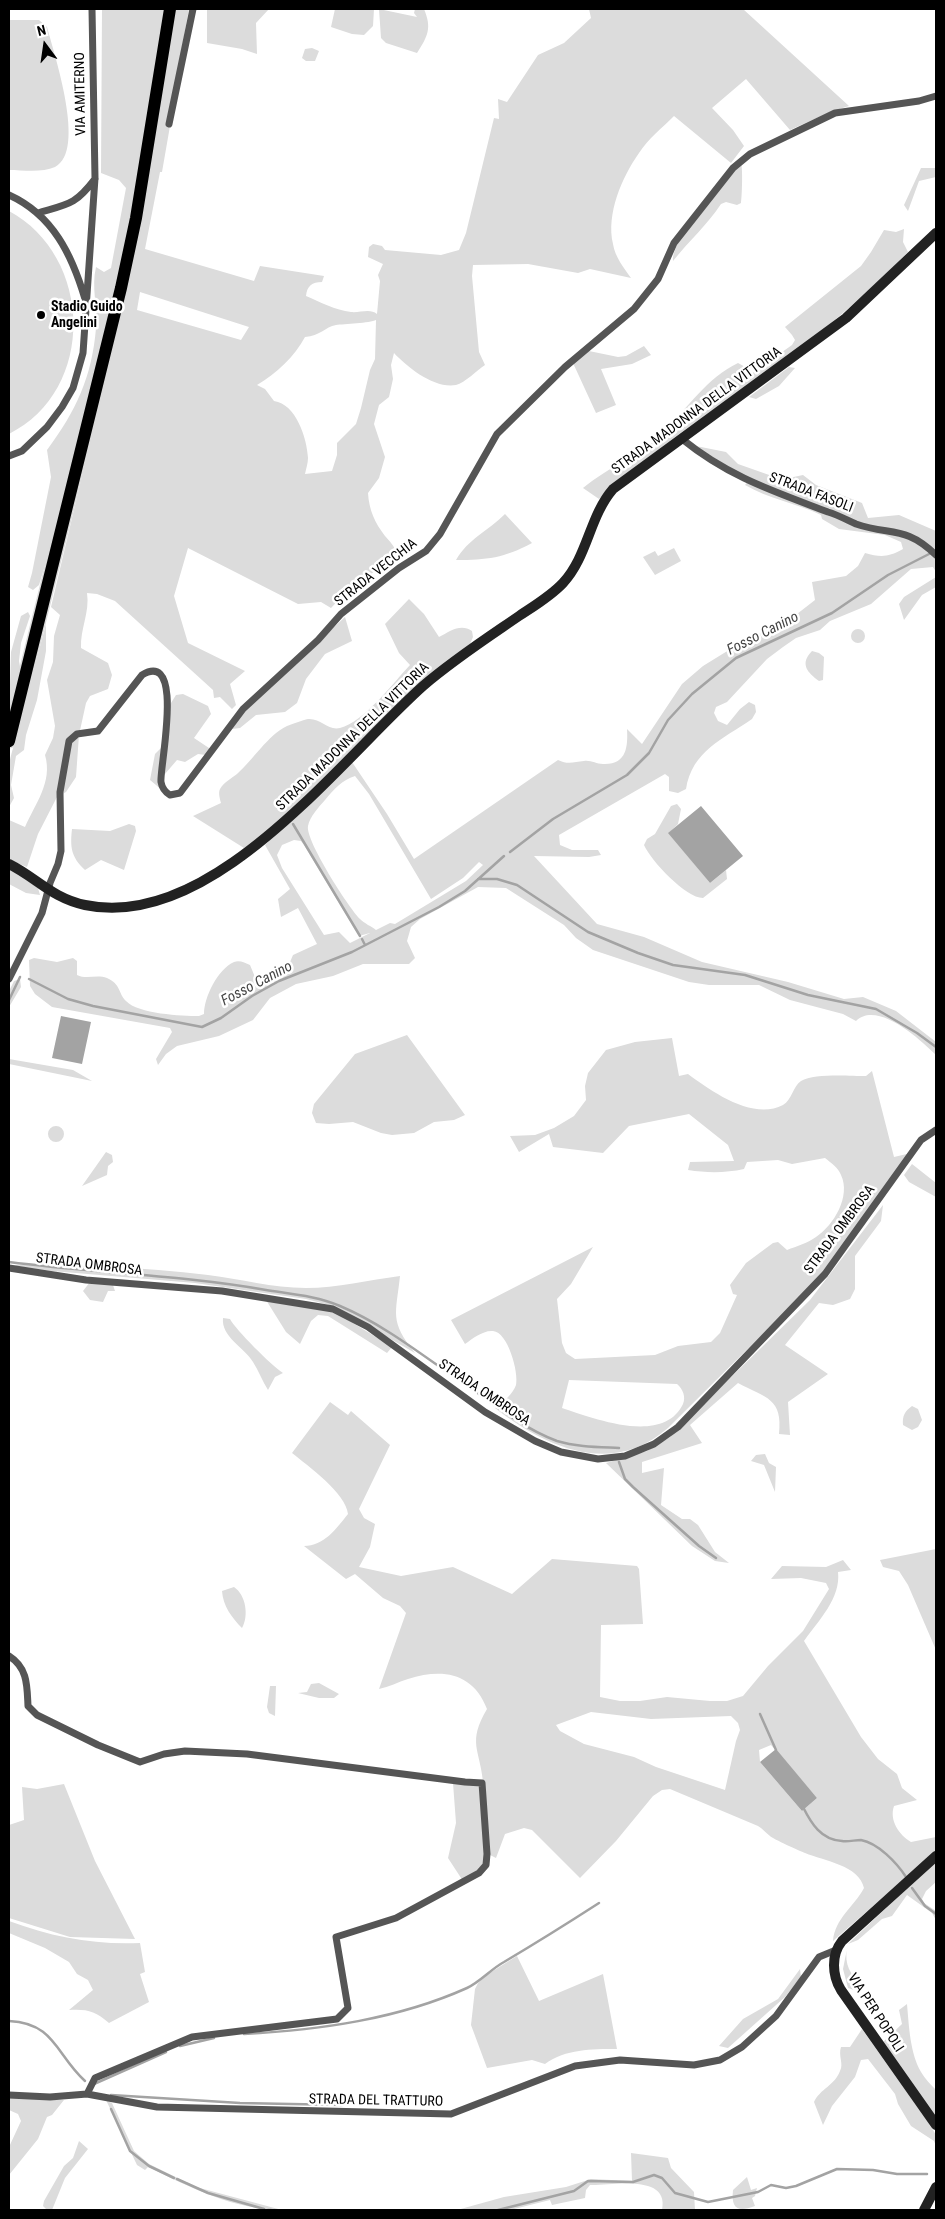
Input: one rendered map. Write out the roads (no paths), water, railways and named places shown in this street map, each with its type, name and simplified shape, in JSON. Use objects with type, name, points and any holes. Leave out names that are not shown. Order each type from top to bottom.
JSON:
[{"type":"highway","points":[[9,741],[121,288],[138,208],[170,9]]},
{"type":"street","name":"VIA AMITERNO","points":[[9,456],[22,451],[47,427],[73,388],[83,353],[95,178],[92,9]]},
{"type":"street","points":[[169,124],[193,9]]},
{"type":"street","name":"STRADA VECCHIA","points":[[48,891],[61,851],[60,792],[69,741],[73,736],[98,731],[142,675],[152,671],[158,674],[166,683],[168,710],[161,773],[162,786],[170,795],[180,793],[243,709],[318,640],[341,614],[399,568],[426,551],[440,534],[497,434],[565,367],[634,309],[658,279],[674,243],[733,168],[750,154],[835,113],[920,101],[936,96]]},
{"type":"street","points":[[38,213],[68,204],[80,197],[95,178]]},
{"type":"street","points":[[9,195],[38,213],[59,236],[75,266],[87,304]]},
{"type":"street","name":"STRADA MADONNA DELLA VITTORIA","points":[[9,864],[48,891],[67,900],[88,906],[120,908],[147,904],[191,886],[240,859],[275,830],[422,687],[450,664],[563,583],[580,555],[595,516],[604,501],[632,475],[846,318],[936,233]]},
{"type":"street","name":"STRADA FASOLI","points":[[682,439],[702,455],[738,477],[860,525],[904,534],[920,542],[936,555]]},
{"type":"street","points":[[9,979],[42,913],[48,891]]},
{"type":"street","name":"STRADA OMBROSA","points":[[9,1268],[86,1280],[222,1291],[333,1309],[368,1327],[484,1412],[535,1441],[561,1452],[586,1458],[625,1456],[654,1444],[678,1427],[825,1274],[921,1140],[936,1130]]},
{"type":"street","points":[[9,1656],[21,1666],[28,1684],[28,1706],[37,1715],[98,1745],[140,1762],[164,1754],[185,1751],[247,1754],[465,1782],[482,1782],[488,1854],[486,1865],[479,1873],[396,1918],[336,1937],[348,2008],[342,2016],[337,2019],[192,2037],[95,2078],[87,2094]]},
{"type":"street","points":[[836,1950],[842,1941],[936,1856]]},
{"type":"street","name":"STRADA DEL TRATTURO","points":[[9,2095],[50,2098],[87,2094],[157,2107],[270,2112],[451,2114],[575,2066],[620,2060],[694,2065],[720,2060],[742,2047],[776,2016],[820,1957],[836,1950]]},
{"type":"street","name":"VIA PER POPOLI","points":[[836,1950],[834,1964],[837,1983],[936,2126]]},
{"type":"street","points":[[924,2210],[936,2187]]},
{"type":"waterway","name":"Fosso Canino","points":[[510,852],[553,819],[627,775],[649,753],[668,720],[692,694],[736,658],[832,613],[888,575],[931,553]]},
{"type":"waterway","points":[[293,824],[360,936]]},
{"type":"waterway","name":"Fosso Canino","points":[[29,979],[68,999],[93,1006],[202,1027],[221,1018],[252,996],[279,981],[352,952],[439,907],[465,891],[504,856]]},
{"type":"waterway","points":[[478,879],[497,879],[517,885],[588,932],[673,965],[745,975],[808,995],[876,1009],[917,1033],[936,1047]]},
{"type":"waterway","name":"Fosso Canino","points":[[362,939],[365,945]]},
{"type":"waterway","points":[[9,1000],[20,977]]},
{"type":"waterway","points":[[9,1262],[170,1277],[294,1294],[322,1300],[354,1312],[368,1320],[447,1372]]},
{"type":"waterway","points":[[456,1377],[530,1429],[557,1441],[619,1448]]},
{"type":"waterway","points":[[619,1462],[625,1479],[633,1487],[699,1546],[716,1558]]},
{"type":"waterway","points":[[760,1714],[776,1750]]},
{"type":"waterway","points":[[803,1807],[813,1825],[828,1838],[847,1841],[861,1840],[874,1845],[892,1860],[906,1877]]},
{"type":"waterway","points":[[912,1888],[925,1906],[936,1914]]},
{"type":"waterway","points":[[244,2034],[330,2026],[386,2015],[441,1999],[472,1985],[499,1965],[599,1903]]},
{"type":"waterway","points":[[9,2021],[24,2023],[46,2034],[85,2081]]},
{"type":"waterway","points":[[180,2046],[214,2038]]},
{"type":"waterway","points":[[94,2084],[166,2052]]},
{"type":"waterway","points":[[111,2095],[240,2103],[342,2105]]},
{"type":"waterway","points":[[111,2109],[130,2151],[149,2166],[174,2178]]},
{"type":"waterway","points":[[498,2210],[574,2191],[588,2181],[633,2182],[654,2175],[662,2178],[675,2193],[708,2202],[758,2192],[771,2185],[786,2188],[796,2186],[837,2169],[873,2170],[897,2174],[927,2174]]},
{"type":"waterway","points":[[177,2179],[208,2193],[264,2209]]},
{"type":"place","name":"Stadio Guido Angelini","points":[[41,315]]}]
